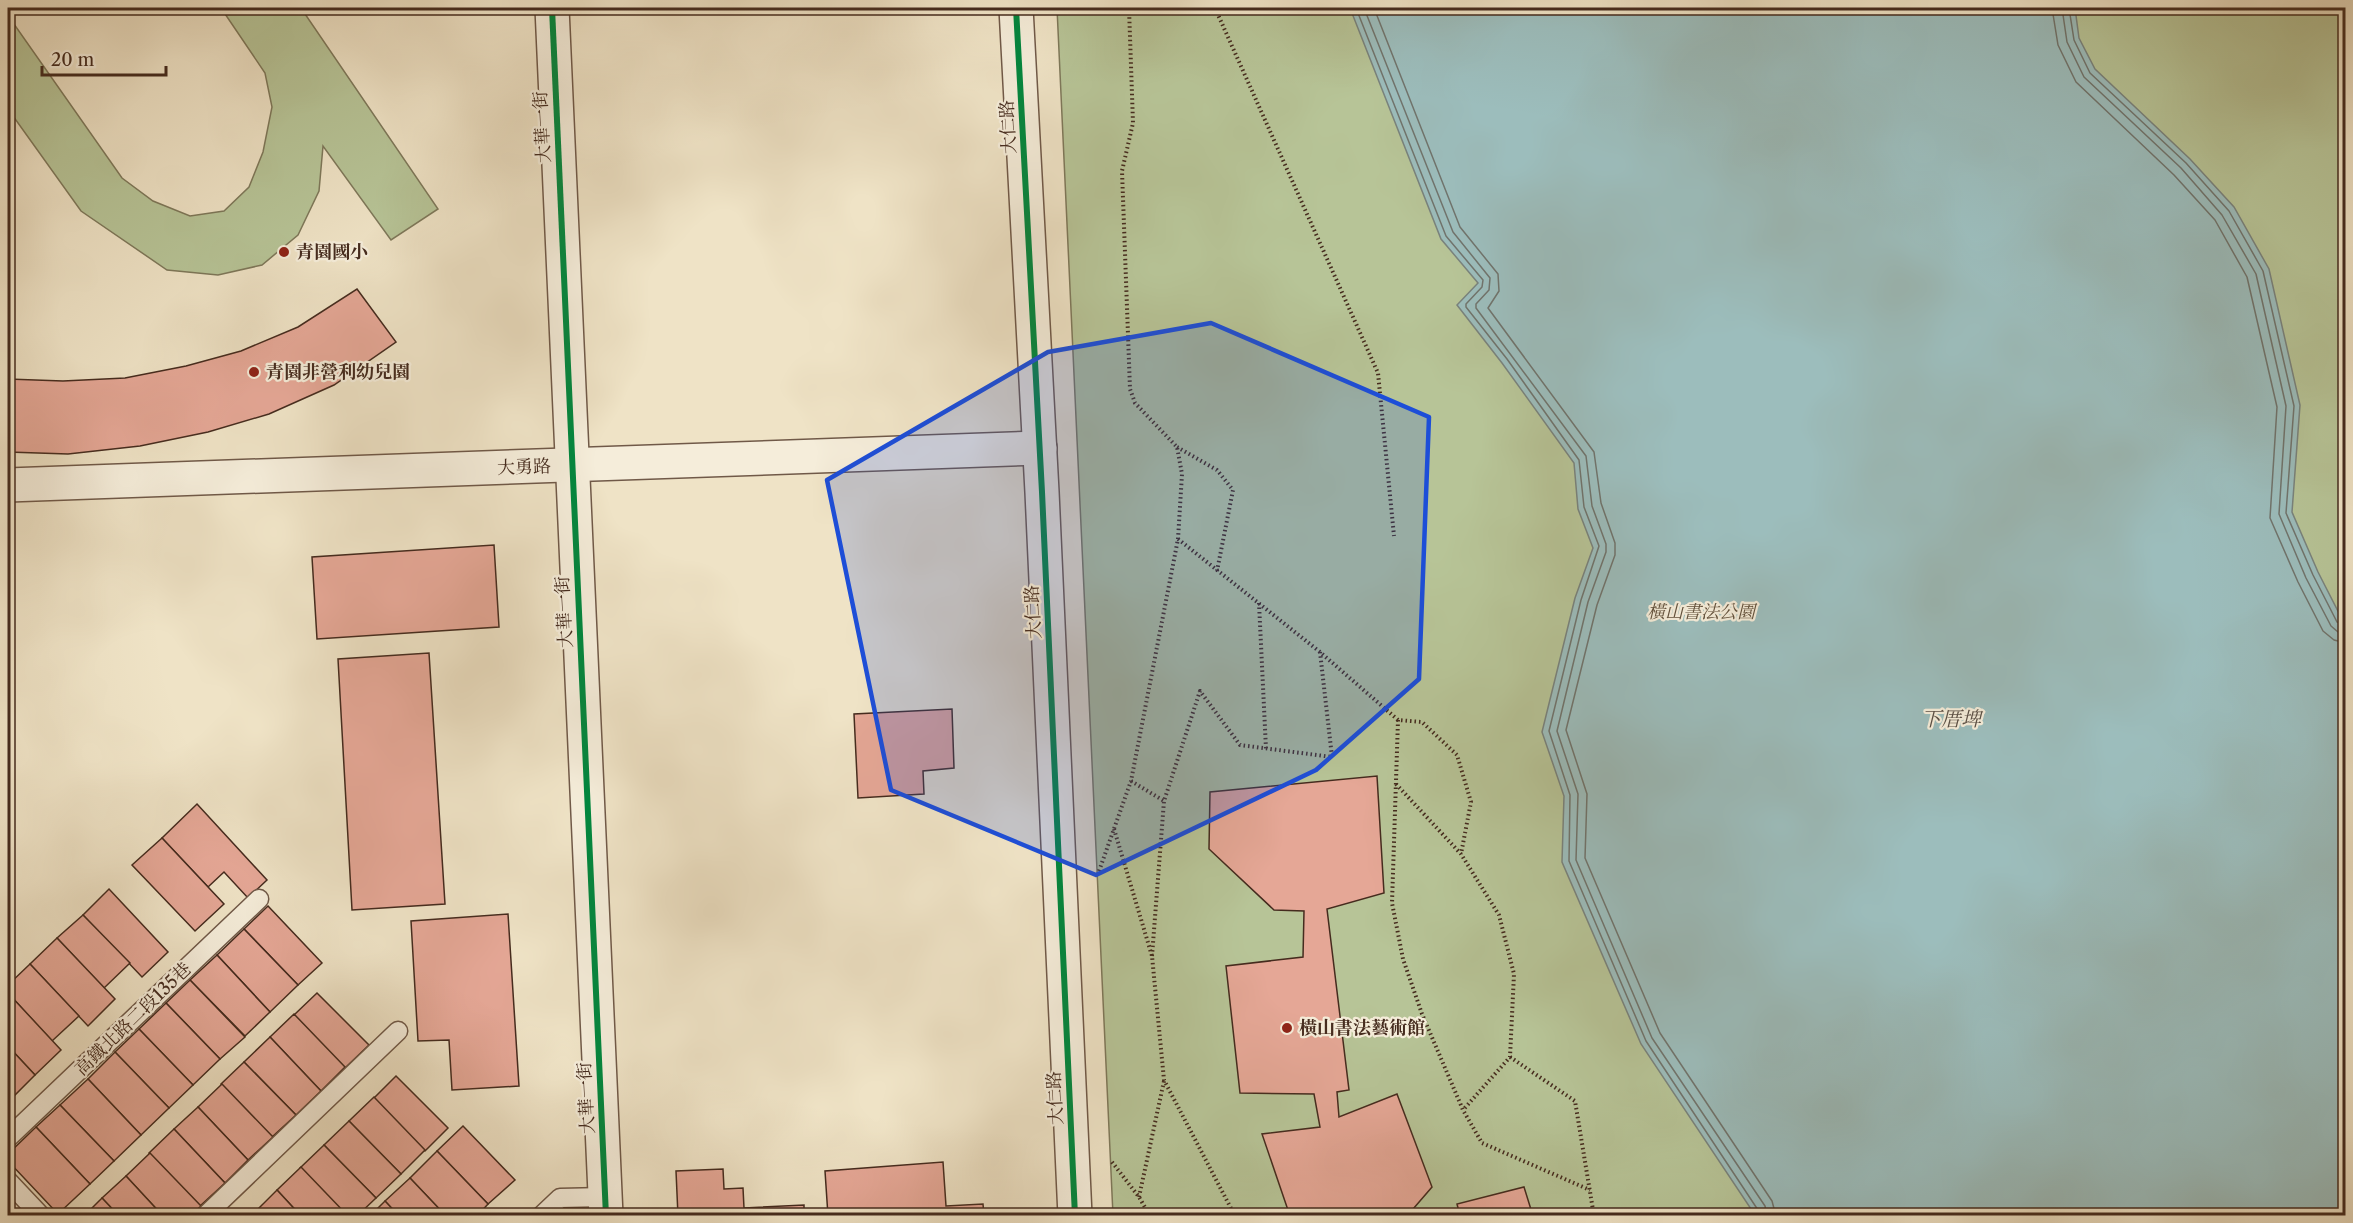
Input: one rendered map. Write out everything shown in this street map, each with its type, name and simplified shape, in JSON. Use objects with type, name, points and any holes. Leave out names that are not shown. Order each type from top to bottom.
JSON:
[{"type":"street","name":"大華一街","points":[[552,8],[606,1206]]},
{"type":"street","name":"大仁路","points":[[1017,8],[1040,448],[1075,1215]]},
{"type":"street","name":"大勇路","points":[[8,484],[1040,448]]},
{"type":"lane","name":"高鐵北路二段135巷","points":[[8,1138],[259,899]]},
{"type":"lane","points":[[205,1215],[398,1031]]},
{"type":"lane","points":[[8,1181],[41,1215]]},
{"type":"lane","points":[[541,1215],[560,1198],[606,1206]]},
{"type":"path","points":[[1129,8],[1133,123],[1122,171],[1130,389],[1135,403],[1177,447],[1217,470],[1233,490],[1217,571]]},
{"type":"path","points":[[1215,8],[1378,373],[1394,536]]},
{"type":"path","points":[[1099,872],[1131,781],[1178,539],[1182,474],[1177,447]]},
{"type":"path","points":[[1178,539],[1320,652],[1398,720],[1422,722],[1457,755],[1471,802],[1461,854]]},
{"type":"path","points":[[1259,603],[1266,749]]},
{"type":"path","points":[[1139,1197],[1164,1080],[1152,956],[1164,801],[1200,691],[1240,746],[1332,757],[1320,652]]},
{"type":"path","points":[[1398,720],[1392,903],[1403,959],[1422,1014],[1463,1110],[1482,1143],[1590,1190]]},
{"type":"path","points":[[1131,781],[1164,801]]},
{"type":"path","points":[[1396,784],[1461,854],[1499,915],[1514,974],[1510,1057],[1463,1110]]},
{"type":"path","points":[[1114,828],[1152,956]]},
{"type":"path","points":[[1510,1057],[1575,1101],[1594,1215]]},
{"type":"path","points":[[1164,1080],[1235,1215]]},
{"type":"path","points":[[1110,1159],[1150,1215]]},
{"type":"highlighted area","points":[[1211,323],[1429,417],[1419,679],[1316,770],[1096,875],[891,790],[827,480],[1048,352]]},
{"type":"green space","points":[[8,8],[9,17],[122,178],[153,201],[190,216],[224,211],[249,187],[263,152],[272,107],[265,73],[221,8],[301,8],[438,209],[391,240],[323,146],[319,191],[298,235],[262,265],[218,275],[167,270],[81,211],[8,109]]},
{"type":"green space","name":"橫山書法公園","points":[[1057,8],[2345,8],[2345,1215],[1113,1215]]},
{"type":"water","name":"下厝埤","points":[[1350,8],[2075,8],[2079,38],[2095,69],[2190,159],[2234,207],[2269,269],[2300,405],[2292,512],[2318,572],[2345,625],[2345,1215],[1755,1215],[1641,1044],[1562,862],[1564,796],[1542,732],[1575,598],[1593,548],[1578,509],[1574,463],[1457,305],[1478,283],[1441,239]]},
{"type":"building","name":"青園非營利幼兒園","points":[[357,289],[396,342],[334,385],[269,414],[208,432],[140,446],[68,454],[8,452],[8,379],[63,381],[125,378],[186,366],[241,351],[298,327]]},
{"type":"building","points":[[494,545],[499,627],[317,639],[312,557]]},
{"type":"building","points":[[429,653],[445,904],[352,910],[338,659]]},
{"type":"building","points":[[952,709],[954,768],[923,771],[924,794],[858,798],[854,714]]},
{"type":"building","name":"橫山書法藝術館","points":[[1377,776],[1384,893],[1327,909],[1349,1090],[1337,1092],[1339,1117],[1397,1094],[1432,1187],[1407,1216],[1290,1216],[1262,1134],[1320,1127],[1314,1094],[1240,1093],[1226,966],[1303,957],[1304,911],[1274,910],[1209,849],[1210,792]]},
{"type":"building","points":[[197,804],[267,880],[248,898],[224,872],[208,887],[162,838]]},
{"type":"building","points":[[162,838],[224,904],[195,931],[132,865]]},
{"type":"building","points":[[109,889],[168,952],[142,977],[83,915]]},
{"type":"building","points":[[268,906],[322,963],[298,985],[244,929]]},
{"type":"building","points":[[508,914],[519,1086],[452,1090],[449,1040],[418,1041],[411,921]]},
{"type":"building","points":[[83,915],[130,963],[104,988],[57,938]]},
{"type":"building","points":[[244,929],[298,985],[270,1012],[217,955]]},
{"type":"building","points":[[57,938],[115,999],[88,1026],[30,964]]},
{"type":"building","points":[[217,955],[270,1012],[245,1036],[190,980]]},
{"type":"building","points":[[30,964],[79,1016],[52,1041],[8,993],[8,985]]},
{"type":"building","points":[[190,980],[245,1037],[220,1059],[166,1003]]},
{"type":"building","points":[[8,993],[61,1050],[35,1075],[8,1046]]},
{"type":"building","points":[[317,993],[369,1045],[345,1068],[294,1015]]},
{"type":"building","points":[[166,1003],[220,1059],[193,1085],[139,1029]]},
{"type":"building","points":[[294,1014],[345,1067],[321,1091],[270,1037]]},
{"type":"building","points":[[139,1029],[193,1085],[169,1108],[115,1052]]},
{"type":"building","points":[[270,1037],[321,1091],[296,1115],[244,1062]]},
{"type":"building","points":[[8,1046],[35,1075],[10,1100],[8,1097]]},
{"type":"building","points":[[115,1052],[169,1108],[141,1135],[88,1079]]},
{"type":"building","points":[[244,1062],[296,1115],[272,1137],[221,1084]]},
{"type":"building","points":[[396,1076],[448,1128],[425,1151],[373,1099]]},
{"type":"building","points":[[88,1079],[141,1135],[114,1161],[60,1105]]},
{"type":"building","points":[[222,1084],[273,1137],[248,1160],[198,1107]]},
{"type":"building","points":[[374,1097],[425,1150],[401,1174],[349,1121]]},
{"type":"building","points":[[60,1105],[114,1161],[90,1184],[36,1127]]},
{"type":"building","points":[[198,1107],[248,1160],[225,1183],[174,1129]]},
{"type":"building","points":[[349,1121],[401,1174],[376,1198],[324,1145]]},
{"type":"building","points":[[463,1126],[515,1180],[488,1204],[437,1151]]},
{"type":"building","points":[[36,1127],[90,1184],[58,1214],[8,1161],[8,1154]]},
{"type":"building","points":[[174,1129],[225,1183],[200,1206],[149,1153]]},
{"type":"building","points":[[324,1145],[376,1198],[357,1216],[347,1216],[300,1168]]},
{"type":"building","points":[[437,1151],[488,1204],[477,1216],[446,1216],[410,1178]]},
{"type":"building","points":[[150,1153],[201,1206],[191,1216],[163,1216],[126,1176]]},
{"type":"building","points":[[943,1162],[946,1206],[983,1204],[984,1216],[828,1216],[825,1171]]},
{"type":"building","points":[[301,1167],[348,1216],[301,1216],[277,1190]]},
{"type":"building","points":[[723,1169],[724,1189],[743,1188],[744,1208],[804,1205],[804,1216],[678,1216],[676,1171]]},
{"type":"building","points":[[126,1176],[163,1216],[119,1216],[102,1198]]},
{"type":"building","points":[[410,1178],[446,1216],[399,1216],[385,1201]]},
{"type":"building","points":[[1524,1187],[1533,1216],[1460,1216],[1457,1204]]},
{"type":"building","points":[[277,1190],[301,1216],[256,1216],[254,1213]]},
{"type":"building","points":[[102,1198],[119,1216],[84,1216]]},
{"type":"building","points":[[385,1201],[399,1216],[370,1216]]},
{"type":"cycle path","points":[[552,8],[606,1216]]},
{"type":"cycle path","points":[[1016,8],[1042,492],[1075,1216]]},
{"type":"place","name":"青園國小","points":[[284,252]]},
{"type":"place","name":"青園非營利幼兒園","points":[[254,372]]},
{"type":"place","name":"橫山書法藝術館","points":[[1287,1028]]}]
